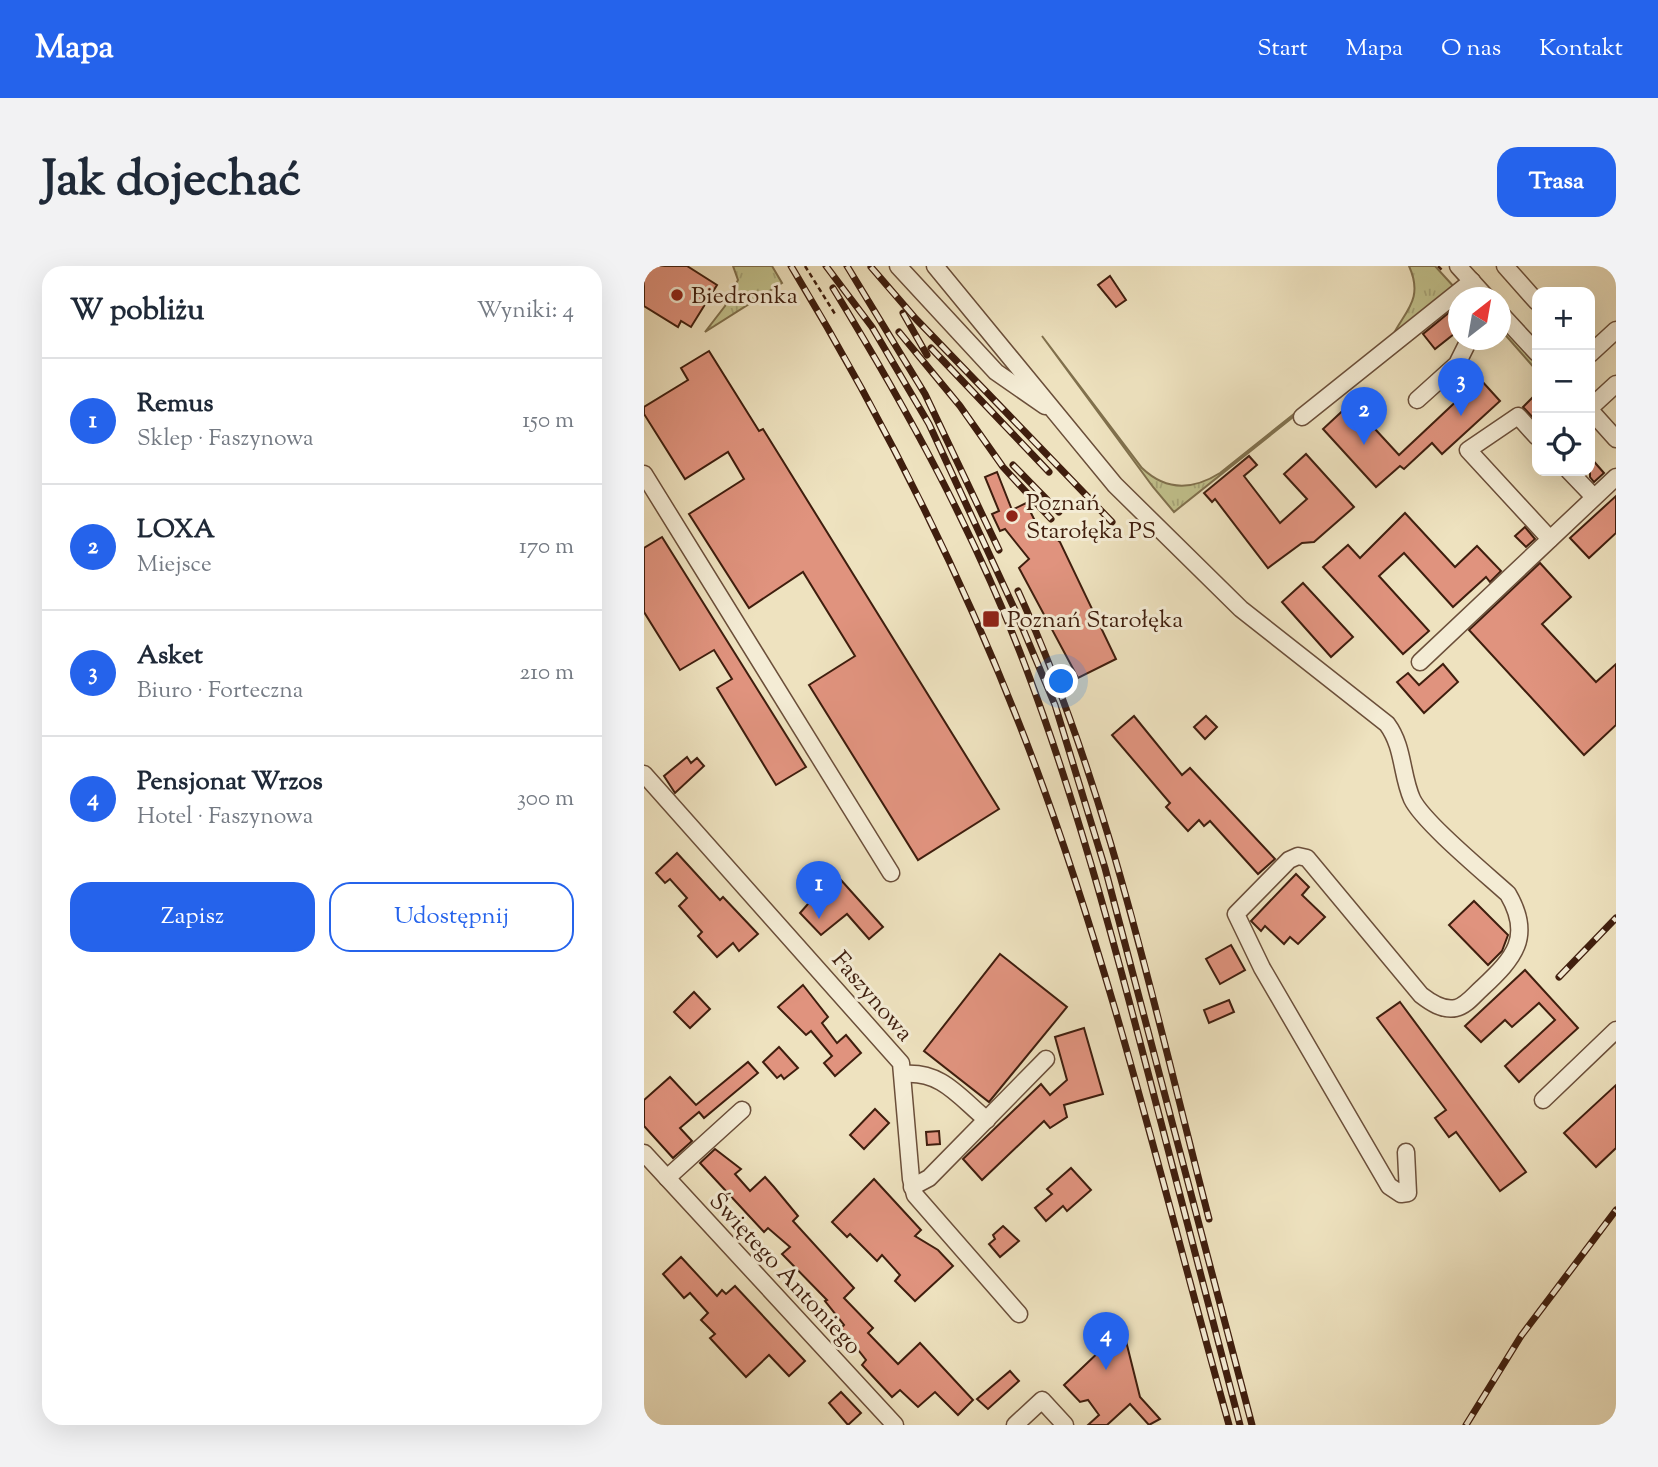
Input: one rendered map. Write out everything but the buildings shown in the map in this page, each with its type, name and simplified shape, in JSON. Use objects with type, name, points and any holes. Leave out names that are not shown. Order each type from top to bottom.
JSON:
[{"type":"street","points":[[898,266],[996,372],[1053,410]]},
{"type":"street","points":[[935,266],[1115,485],[1241,608],[1387,724],[1397,737],[1409,789],[1419,810],[1508,894],[1516,909],[1521,928],[1513,955],[1467,1002],[1457,1008],[1446,1008],[1421,995],[1307,858],[1297,856],[1289,860],[1236,914],[1262,968],[1389,1186],[1401,1195],[1408,1193],[1406,1152]]},
{"type":"street","points":[[1458,266],[1477,287]]},
{"type":"street","points":[[1505,266],[1532,296]]},
{"type":"street","points":[[1303,417],[1472,281]]},
{"type":"street","points":[[1511,325],[1534,350]]},
{"type":"street","points":[[1594,350],[1616,330]]},
{"type":"street","points":[[1417,400],[1457,364],[1464,350]]},
{"type":"street","points":[[1595,404],[1616,384]]},
{"type":"street","points":[[1593,413],[1616,439]]},
{"type":"street","points":[[1532,431],[1518,416],[1468,450],[1550,538]]},
{"type":"street","points":[[644,474],[891,873]]},
{"type":"street","points":[[1574,476],[1594,497]]},
{"type":"street","points":[[1420,662],[1616,477]]},
{"type":"street","name":"Faszynowa","points":[[644,774],[901,1063],[912,1187],[920,1204],[1019,1314]]},
{"type":"street","points":[[1543,1100],[1616,1030]]},
{"type":"street","points":[[912,1187],[929,1178],[1046,1059]]},
{"type":"street","points":[[904,1074],[923,1073],[934,1076],[986,1120]]},
{"type":"street","points":[[667,1178],[742,1110]]},
{"type":"street","name":"Świętego Antoniego","points":[[644,1153],[895,1425]]},
{"type":"street","points":[[1015,1425],[1042,1400],[1065,1425]]},
{"type":"path","points":[[805,266],[835,314]]},
{"type":"green space","points":[[733,266],[772,266],[782,283],[705,332],[725,306],[738,280]]},
{"type":"green space","points":[[1409,266],[1435,266],[1454,287],[1448,287],[1448,294],[1174,512],[1042,336],[1142,468],[1161,481],[1180,486],[1190,485],[1220,473],[1393,335],[1414,296],[1413,277]]},
{"type":"green space","points":[[1511,336],[1532,359],[1532,365],[1511,341]]},
{"type":"railway","points":[[791,266],[860,387],[925,510],[983,636],[1035,765],[1064,845],[1115,1010],[1229,1425]]},
{"type":"railway","points":[[826,266],[872,327],[929,424],[1015,610],[1055,705],[1105,868],[1252,1425]]},
{"type":"railway","points":[[847,266],[925,394],[999,550]]},
{"type":"railway","points":[[871,267],[916,319],[1112,522]]},
{"type":"railway","points":[[833,288],[913,426],[962,521],[1006,618],[1044,717],[1106,915],[1240,1425]]},
{"type":"railway","points":[[903,313],[927,355]]},
{"type":"railway","points":[[899,332],[960,406],[1003,467],[1051,519]]},
{"type":"railway","points":[[931,348],[1049,472]]},
{"type":"railway","points":[[1013,465],[1059,512]]},
{"type":"railway","points":[[1018,591],[1079,743],[1104,821],[1209,1219]]},
{"type":"railway","points":[[1559,977],[1616,918]]},
{"type":"railway","points":[[1466,1425],[1521,1336],[1616,1210]]},
{"type":"place","name":"Biedronka","points":[[677,295]]},
{"type":"place","name":"Asket","points":[[1461,416]]},
{"type":"place","name":"LOXA","points":[[1364,445]]},
{"type":"place","name":"Poznań Starołęka PS","points":[[1012,516]]},
{"type":"place","name":"Poznań Starołęka","points":[[991,619]]},
{"type":"place","name":"Remus","points":[[819,919]]},
{"type":"place","name":"Pensjonat Wrzos","points":[[1106,1370]]}]
